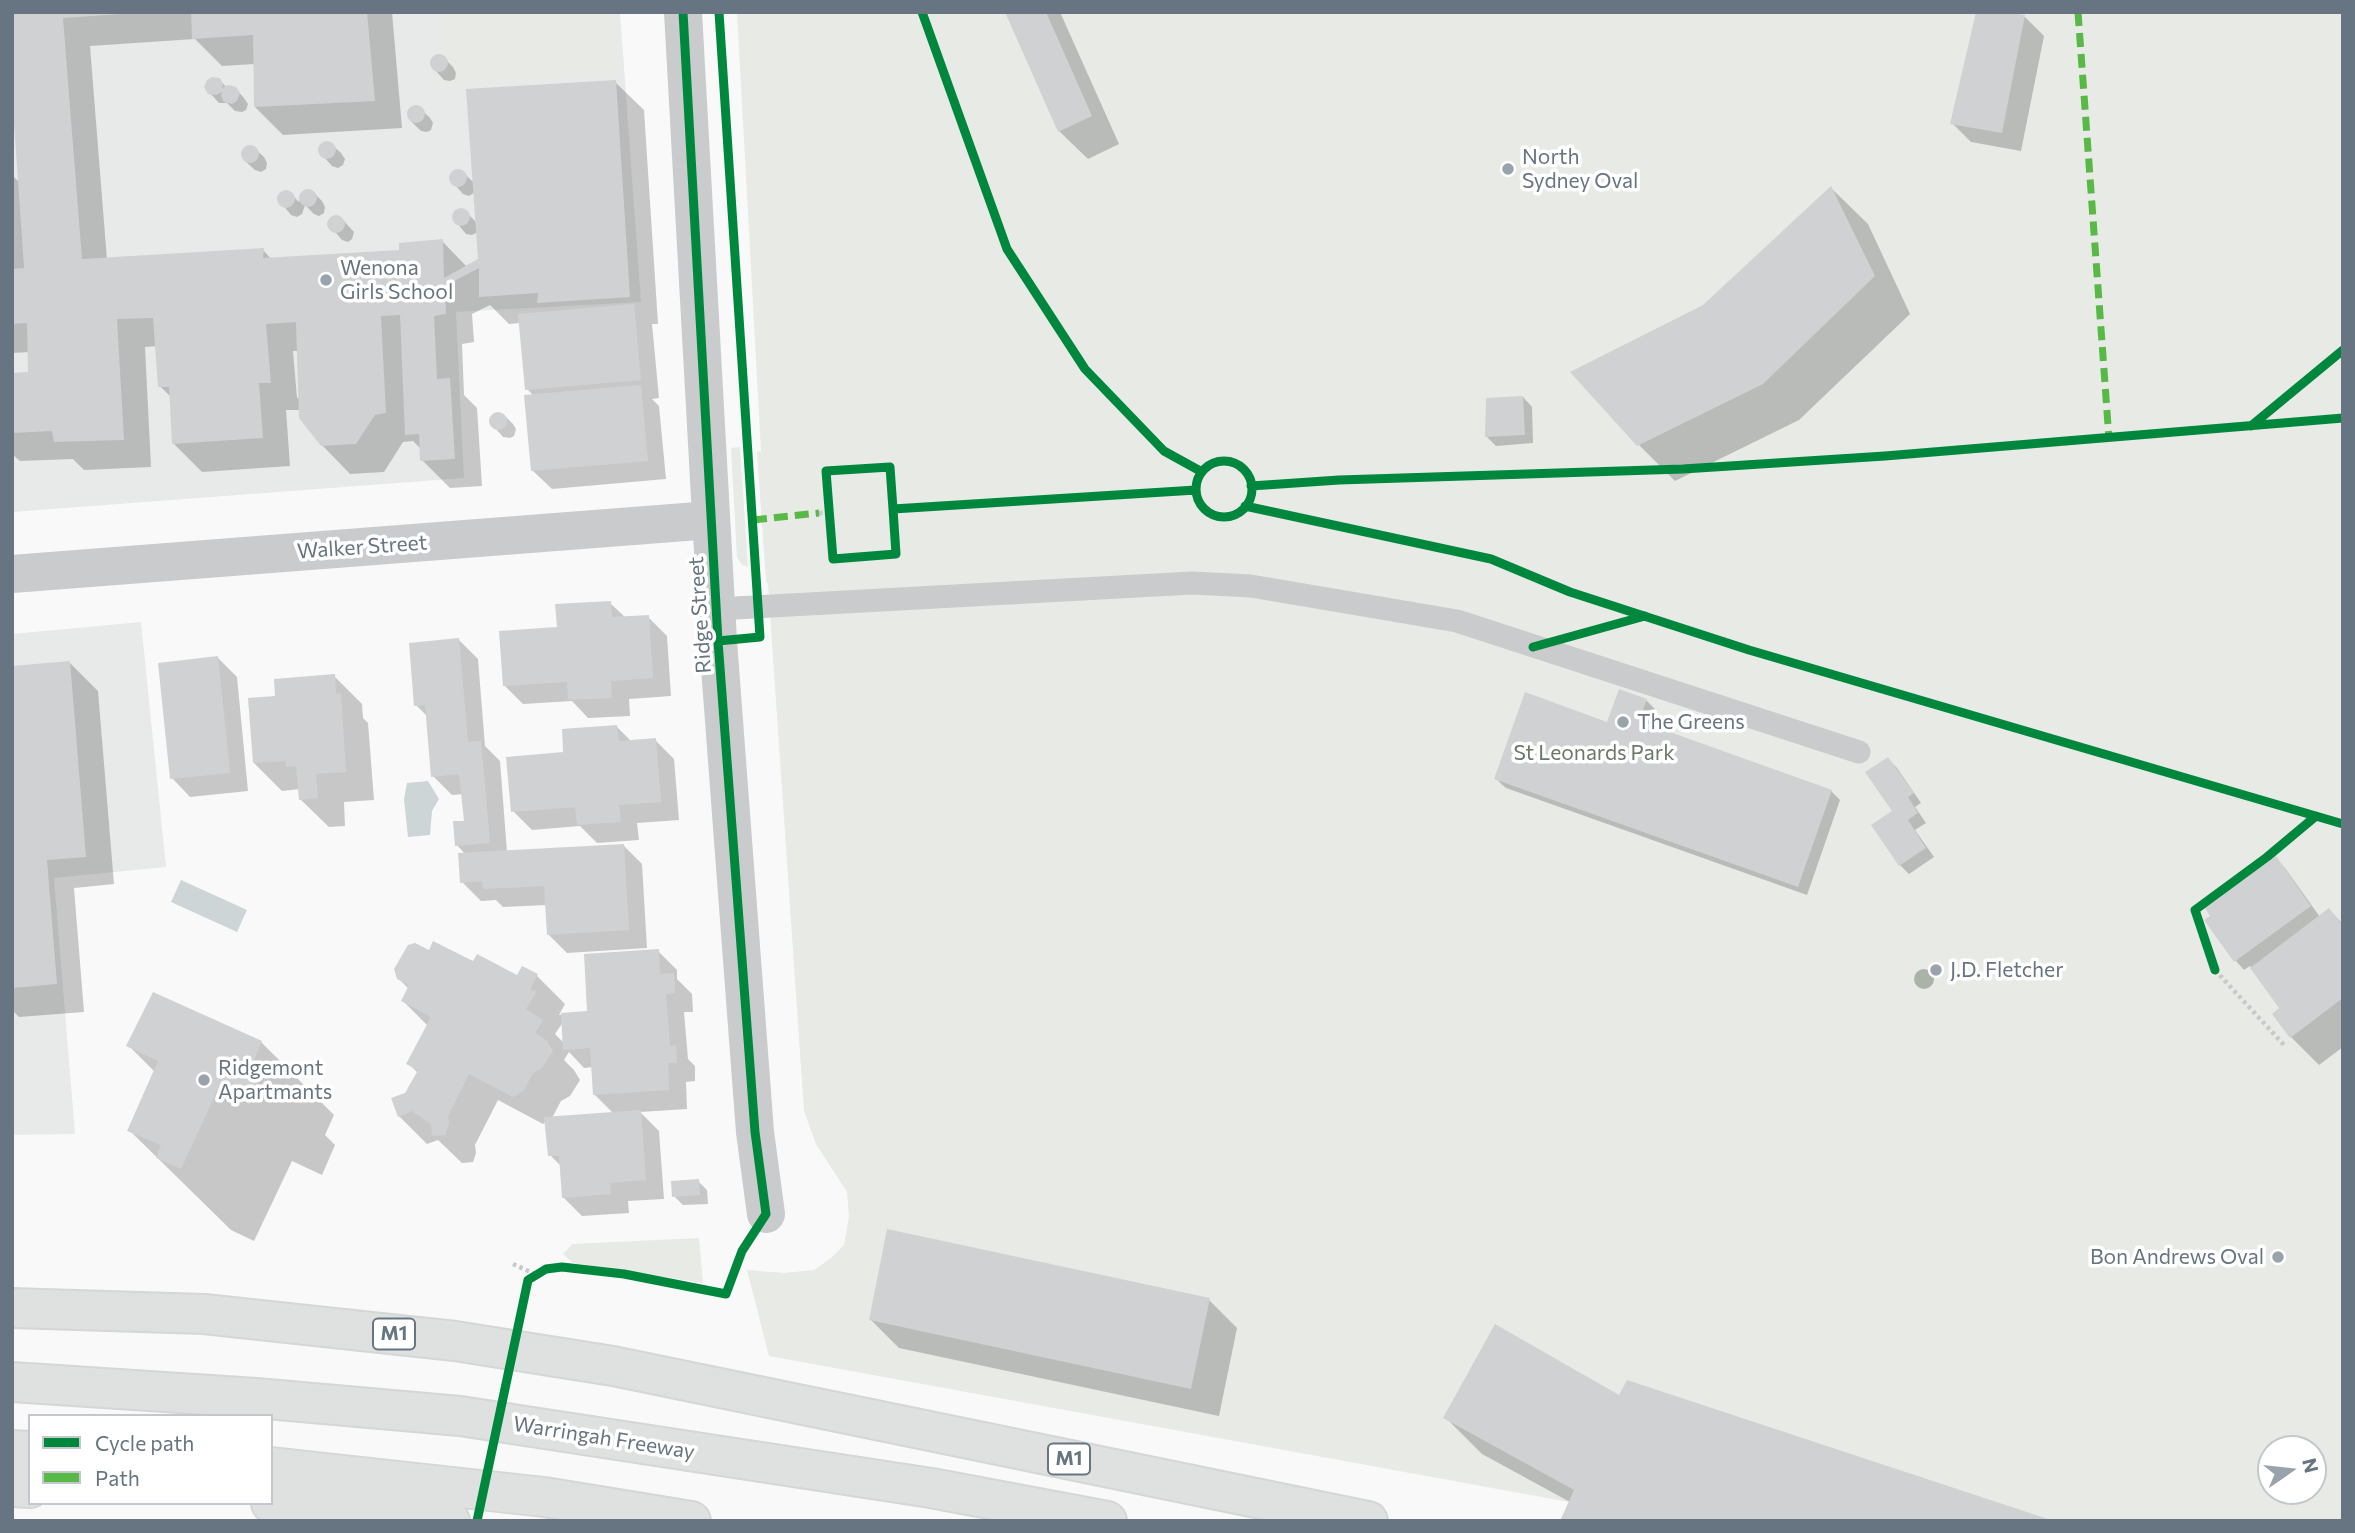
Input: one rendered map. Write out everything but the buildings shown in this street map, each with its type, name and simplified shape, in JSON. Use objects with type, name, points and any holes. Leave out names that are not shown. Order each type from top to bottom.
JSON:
[{"type":"highway","name":"M1","points":[[12,1308],[204,1314],[455,1341],[613,1366],[1368,1521]]},
{"type":"highway","name":"Warringah Freeway","points":[[12,1382],[256,1398],[460,1416],[932,1488],[1107,1521]]},
{"type":"highway","points":[[273,1467],[544,1497],[691,1521]]},
{"type":"highway","points":[[273,1503],[450,1521]]},
{"type":"street","name":"Ridge Street","points":[[683,12],[717,609],[755,1132],[766,1214]]},
{"type":"street","name":"Walker Street","points":[[12,574],[711,520]]},
{"type":"lane","points":[[717,609],[1192,583],[1251,586],[1457,621],[1859,752]]},
{"type":"path","points":[[2215,970],[2284,1045]]},
{"type":"path","points":[[513,1264],[532,1277],[546,1269]]},
{"type":"shaded area","name":"Wenona Girls School","points":[[12,12],[620,12],[641,302],[456,312],[464,478],[12,512]]},
{"type":"shaded area","points":[[141,622],[166,867],[54,878],[75,1134],[12,1135],[12,634]]},
{"type":"shaded area","points":[[428,781],[439,799],[432,811],[430,835],[408,837],[404,799],[407,783]]},
{"type":"shaded area","points":[[181,880],[247,910],[237,932],[171,902]]},
{"type":"green space","points":[[436,12],[612,12],[617,73],[442,87]]},
{"type":"green space","name":"St Leonards Park","points":[[737,12],[2343,12],[2343,1521],[1673,1521],[769,1356],[747,1270],[784,1273],[814,1270],[844,1245],[849,1217],[847,1192],[816,1144],[804,1111],[757,452],[761,451]]},
{"type":"green space","points":[[740,447],[748,567],[742,565],[737,557],[731,448]]},
{"type":"green space","points":[[699,1238],[703,1283],[573,1263],[563,1254],[572,1244]]},
{"type":"marked path","points":[[2078,12],[2109,439]]},
{"type":"marked path","points":[[753,520],[819,513]]},
{"type":"cycle path","points":[[477,1521],[528,1280],[546,1269],[562,1267],[624,1274],[726,1294],[742,1251],[766,1214],[755,1132],[718,641],[683,12]]},
{"type":"cycle path","points":[[718,641],[760,637],[719,12]]},
{"type":"cycle path","points":[[922,12],[1007,249],[1085,369],[1164,451],[1202,472]]},
{"type":"cycle path","points":[[2251,426],[2343,350]]},
{"type":"cycle path","points":[[1251,486],[1339,480],[1683,469],[1885,456],[2343,418]]},
{"type":"cycle path","points":[[1224,461],[1239,466],[1247,474],[1252,489],[1247,504],[1239,512],[1224,517],[1209,512],[1201,504],[1196,489],[1201,474],[1209,466],[1224,461]]},
{"type":"cycle path","points":[[893,509],[896,554],[833,559],[826,471],[890,467],[893,509],[1196,490]]},
{"type":"cycle path","points":[[1245,506],[1491,559],[1570,592],[1749,650],[2343,824]]},
{"type":"cycle path","points":[[1533,647],[1645,616]]},
{"type":"cycle path","points":[[2215,970],[2195,910],[2267,857],[2316,816]]},
{"type":"place","name":"North Sydney Oval","points":[[1508,169]]},
{"type":"place","name":"Wenona Girls School","points":[[326,280]]},
{"type":"place","name":"The Greens","points":[[1623,722]]},
{"type":"place","name":"J.D. Fletcher","points":[[1936,970]]},
{"type":"place","name":"Ridgemont Apartmants","points":[[204,1080]]},
{"type":"place","name":"Bon Andrews Oval","points":[[2278,1257]]}]
